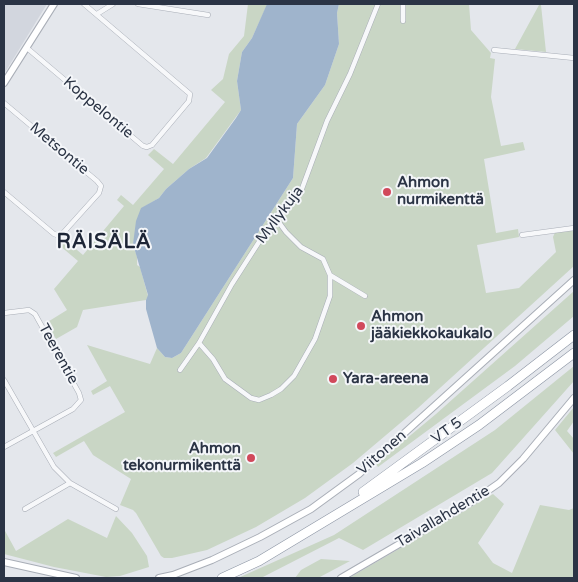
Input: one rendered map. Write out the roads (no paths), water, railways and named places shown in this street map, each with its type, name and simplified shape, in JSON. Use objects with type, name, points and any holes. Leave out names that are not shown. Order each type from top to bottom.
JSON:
[{"type":"highway","name":"VT 5","points":[[318,525],[508,386],[574,335]]},
{"type":"highway","name":"VT 5","points":[[222,578],[258,561],[422,463],[518,396],[574,353]]},
{"type":"main road","points":[[4,83],[54,4]]},
{"type":"main road","name":"Viitonen","points":[[159,578],[173,575],[212,560],[260,537],[311,508],[359,474],[574,280]]},
{"type":"main road","name":"Taivallahdentie","points":[[340,578],[473,501],[499,483],[574,398]]},
{"type":"main road","points":[[4,562],[76,578]]},
{"type":"street","name":"Koppelontie","points":[[27,48],[141,145],[150,147],[188,103],[190,94],[84,4]]},
{"type":"street","points":[[97,14],[112,4]]},
{"type":"street","points":[[138,4],[208,15]]},
{"type":"street","name":"Myllykuja","points":[[180,370],[199,343],[232,284],[275,217],[300,194],[327,121],[350,74],[378,4]]},
{"type":"street","points":[[403,4],[403,20]]},
{"type":"street","points":[[494,50],[574,58]]},
{"type":"street","name":"Metsontie","points":[[4,103],[101,186],[99,193],[64,233],[59,235],[54,234],[4,192]]},
{"type":"street","points":[[199,343],[213,359],[225,379],[245,394],[259,400],[271,396],[294,376],[315,339],[330,296],[330,275],[323,260],[301,247],[286,232],[275,217]]},
{"type":"street","points":[[522,235],[574,228]]},
{"type":"street","points":[[330,275],[365,296]]},
{"type":"street","name":"Teerentie","points":[[4,313],[29,310],[35,314],[79,393],[81,400],[78,405],[34,431]]},
{"type":"street","points":[[4,380],[54,466],[70,483],[116,509]]},
{"type":"street","points":[[4,447],[34,431]]},
{"type":"street","points":[[25,509],[70,483]]},
{"type":"water","points":[[267,4],[339,4],[337,13],[339,44],[325,85],[297,124],[293,178],[181,353],[172,358],[165,357],[157,348],[146,309],[148,295],[133,244],[136,221],[141,208],[159,198],[166,189],[189,169],[207,158],[241,110],[237,81],[242,52],[252,38]]},
{"type":"place","name":"Ahmon nurmikenttä","points":[[387,192]]},
{"type":"place","name":"Ahmon jääkiekkokaukalo","points":[[361,326]]},
{"type":"place","name":"Yara-areena","points":[[333,379]]},
{"type":"place","name":"Ahmon tekonurmikenttä","points":[[251,458]]},
{"type":"district","name":"RÄISÄLÄ","points":[[104,243]]}]
